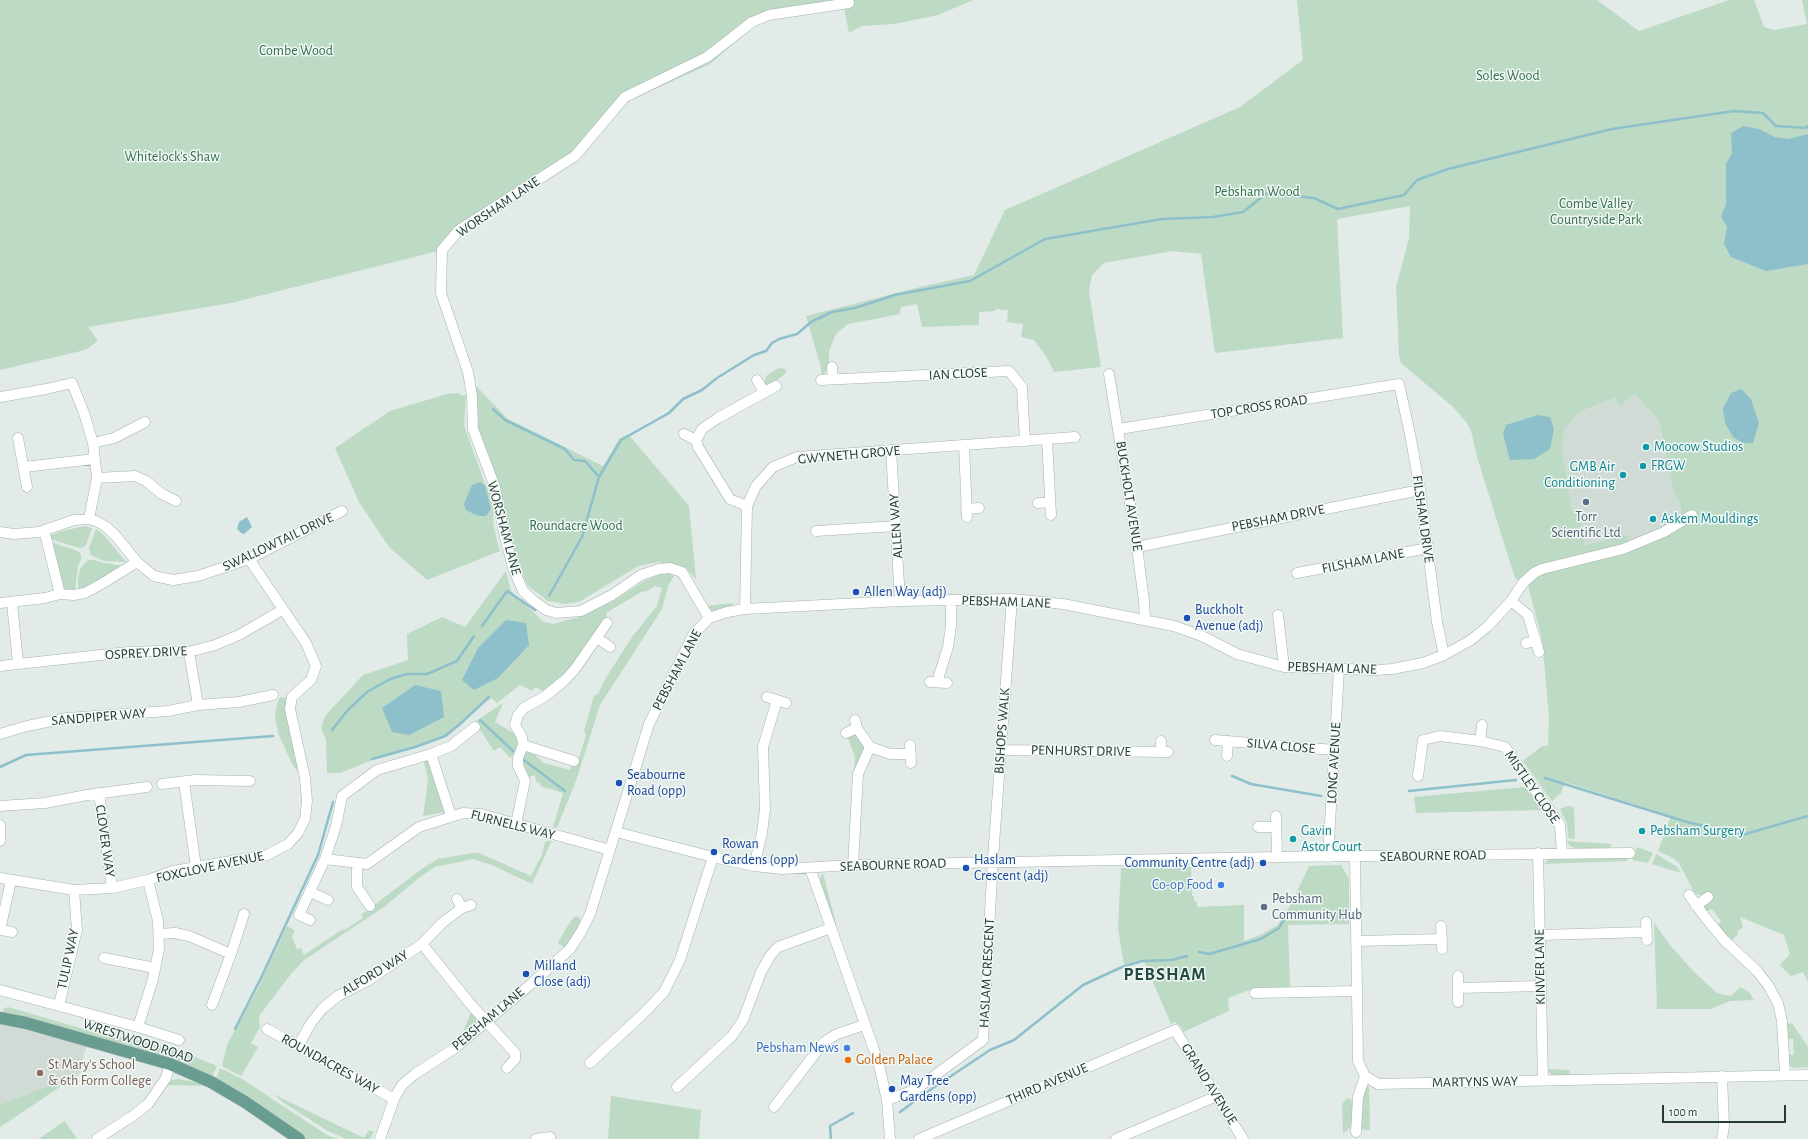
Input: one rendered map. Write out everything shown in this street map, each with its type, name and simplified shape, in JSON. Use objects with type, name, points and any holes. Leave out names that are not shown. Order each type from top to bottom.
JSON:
[{"type":"main road","name":"WRESTWOOD ROAD","points":[[0,1018],[26,1023],[170,1064],[212,1082],[245,1102],[299,1139]]},
{"type":"street","name":"WORSHAM LANE","points":[[709,618],[682,572],[670,568],[659,569],[641,575],[612,594],[581,611],[556,613],[546,610],[523,591],[513,568],[495,487],[473,429],[472,396],[468,372],[441,293],[442,250],[459,230],[575,156],[625,97],[707,57],[752,22],[769,15],[849,3]]},
{"type":"street","points":[[832,367],[833,379]]},
{"type":"street","name":"IAN CLOSE","points":[[821,380],[1009,371],[1022,387],[1025,441]]},
{"type":"street","name":"BUCKHOLT AVENUE","points":[[1109,374],[1137,547],[1144,601],[1144,620]]},
{"type":"street","points":[[757,380],[764,392]]},
{"type":"street","points":[[0,397],[46,389],[72,382],[84,413],[93,443],[97,478],[88,519],[74,520],[44,530],[14,534],[0,532]]},
{"type":"street","name":"TOP CROSS ROAD","points":[[1119,429],[1399,384]]},
{"type":"street","name":"FILSHAM DRIVE","points":[[1399,384],[1420,490],[1437,622],[1444,655]]},
{"type":"street","points":[[747,506],[730,499],[698,447],[696,440],[702,429],[713,421],[776,386]]},
{"type":"street","points":[[93,443],[114,438],[145,422]]},
{"type":"street","points":[[684,434],[696,440]]},
{"type":"street","name":"GWYNETH GROVE","points":[[745,609],[747,506],[756,486],[773,467],[797,457],[1075,437]]},
{"type":"street","points":[[18,438],[27,487]]},
{"type":"street","points":[[1047,439],[1051,515]]},
{"type":"street","points":[[964,445],[967,513],[979,508]]},
{"type":"street","name":"ALLEN WAY","points":[[891,450],[900,601]]},
{"type":"street","points":[[24,467],[94,458]]},
{"type":"street","points":[[97,478],[134,476],[146,481],[162,494],[176,500]]},
{"type":"street","name":"PEBSHAM DRIVE","points":[[1137,547],[1420,490]]},
{"type":"street","points":[[1038,503],[1050,502]]},
{"type":"street","name":"SWALLOWTAIL DRIVE","points":[[88,519],[106,526],[137,562],[154,576],[173,580],[198,576],[249,559],[342,511]]},
{"type":"street","name":"PEBSHAM LANE","points":[[380,1139],[394,1099],[402,1085],[415,1074],[454,1048],[487,1022],[570,950],[590,914],[649,724],[693,636],[709,618],[727,612],[745,609],[900,601],[1012,599],[1063,604],[1174,626],[1202,636],[1237,654],[1284,667],[1339,670],[1392,669],[1423,664],[1444,655],[1471,640],[1488,626],[1511,601],[1522,583],[1538,571],[1623,548],[1664,532],[1692,514]]},
{"type":"street","points":[[822,527],[896,526]]},
{"type":"street","points":[[44,530],[60,594]]},
{"type":"street","name":"FILSHAM LANE","points":[[1297,573],[1428,548]]},
{"type":"street","name":"FOXGLOVE AVENUE","points":[[0,878],[11,881],[74,890],[112,888],[148,880],[173,871],[267,855],[288,844],[298,833],[305,819],[307,801],[305,778],[290,709],[292,697],[311,680],[316,666],[306,643],[282,610],[249,559]]},
{"type":"street","points":[[0,603],[12,603],[60,594],[74,595],[85,593],[137,562]]},
{"type":"street","name":"BISHOPS WALK","points":[[993,863],[1012,599]]},
{"type":"street","points":[[938,682],[949,640],[951,626],[951,600]]},
{"type":"street","points":[[1511,601],[1528,615],[1531,642],[1539,652]]},
{"type":"street","points":[[12,603],[18,664]]},
{"type":"street","name":"OSPREY DRIVE","points":[[0,666],[128,652],[189,652],[216,645],[239,635],[282,610]]},
{"type":"street","points":[[1277,615],[1284,667]]},
{"type":"street","points":[[516,824],[525,781],[518,766],[518,758],[523,745],[522,737],[515,725],[518,715],[524,708],[544,697],[566,680],[607,623]]},
{"type":"street","points":[[597,638],[610,647]]},
{"type":"street","points":[[189,652],[198,705]]},
{"type":"street","name":"LONG AVENUE","points":[[1328,857],[1339,670]]},
{"type":"street","name":"SANDPIPER WAY","points":[[0,734],[27,726],[67,718],[153,712],[198,705],[239,702],[273,695]]},
{"type":"street","points":[[754,866],[762,833],[765,809],[763,747],[772,698],[786,703]]},
{"type":"street","points":[[846,733],[856,724],[870,747],[890,754],[911,754]]},
{"type":"street","points":[[1480,741],[1482,724]]},
{"type":"street","points":[[310,920],[299,916],[325,860],[336,826],[342,796],[377,770],[431,754],[451,746],[475,727]]},
{"type":"street","name":"MISTLEY CLOSE","points":[[1418,776],[1423,740],[1440,736],[1480,741],[1505,747],[1560,825],[1562,853]]},
{"type":"street","name":"SILVA CLOSE","points":[[1215,740],[1334,750]]},
{"type":"street","name":"PENHURST DRIVE","points":[[1001,750],[1164,752],[1161,741]]},
{"type":"street","name":"SILVA CLOSE","points":[[1227,756],[1228,742]]},
{"type":"street","points":[[523,745],[574,761]]},
{"type":"street","points":[[853,865],[858,774],[870,747]]},
{"type":"street","points":[[431,754],[450,816]]},
{"type":"street","points":[[162,784],[195,780],[250,780]]},
{"type":"street","points":[[184,782],[196,867]]},
{"type":"street","name":"CLOVER WAY","points":[[0,806],[45,803],[99,793],[147,787]]},
{"type":"street","name":"CLOVER WAY","points":[[99,793],[112,888]]},
{"type":"street","name":"FURNELLS WAY","points":[[325,860],[367,864],[419,827],[450,816],[471,813],[610,850]]},
{"type":"street","points":[[1276,816],[1277,857]]},
{"type":"street","points":[[0,825],[0,840]]},
{"type":"street","points":[[1258,828],[1276,827]]},
{"type":"street","name":"SEABOURNE ROAD","points":[[616,832],[713,857],[754,866],[782,869],[853,865],[1277,857],[1630,853]]},
{"type":"street","name":"KINVER LANE","points":[[1538,853],[1543,1080]]},
{"type":"street","points":[[590,1063],[643,1014],[664,992],[680,960],[713,857]]},
{"type":"street","points":[[1355,857],[1358,1061],[1365,1076],[1358,1097],[1356,1132]]},
{"type":"street","name":"HASLAM CRESCENT","points":[[887,1100],[915,1090],[983,1040],[993,863]]},
{"type":"street","points":[[357,864],[357,887],[370,906]]},
{"type":"street","points":[[810,868],[864,1025],[878,1061],[887,1100],[890,1139]]},
{"type":"street","points":[[138,1027],[159,949],[158,921],[148,880]]},
{"type":"street","points":[[11,881],[0,930],[12,932]]},
{"type":"street","name":"TULIP WAY","points":[[59,1005],[77,930],[74,890]]},
{"type":"street","points":[[310,892],[328,900]]},
{"type":"street","points":[[1689,895],[1696,906],[1724,940],[1757,971],[1768,985],[1778,1002],[1782,1021],[1785,1075]]},
{"type":"street","points":[[1696,906],[1708,897]]},
{"type":"street","name":"ALFORD WAY","points":[[298,1046],[311,1023],[323,1008],[338,996],[367,981],[422,944],[463,904]]},
{"type":"street","points":[[212,1005],[244,914]]},
{"type":"street","points":[[1357,941],[1442,944],[1441,926]]},
{"type":"street","points":[[677,1086],[689,1081],[732,1036],[743,1020],[761,972],[770,956],[778,947],[831,928]]},
{"type":"street","points":[[1540,935],[1647,931]]},
{"type":"street","points":[[159,934],[174,933],[189,936],[231,954]]},
{"type":"street","points":[[422,944],[515,1053],[515,1060],[507,1068]]},
{"type":"street","points":[[104,958],[155,968]]},
{"type":"street","points":[[1458,976],[1458,1002]]},
{"type":"street","points":[[1458,988],[1541,986]]},
{"type":"street","points":[[0,990],[138,1027],[179,1040]]},
{"type":"street","points":[[1255,993],[1266,997],[1357,991]]},
{"type":"street","points":[[775,1101],[824,1042],[837,1034],[864,1025]]},
{"type":"street","name":"ROUNDACRES WAY","points":[[267,1029],[394,1099]]},
{"type":"street","name":"GRAND AVENUE","points":[[1175,1030],[1243,1139]]},
{"type":"street","name":"THIRD AVENUE","points":[[919,1139],[1175,1030]]},
{"type":"street","points":[[97,1139],[148,1104],[166,1078],[170,1064]]},
{"type":"street","name":"MARTYNS WAY","points":[[1365,1076],[1378,1084],[1808,1075]]},
{"type":"street","points":[[1722,1076],[1724,1126],[1722,1139]]},
{"type":"street","points":[[1116,1139],[1217,1096]]},
{"type":"street","points":[[536,1139],[550,1137]]},
{"type":"shaded area","points":[[1635,394],[1659,421],[1673,490],[1680,504],[1682,518],[1674,523],[1628,541],[1627,534],[1584,545],[1579,511],[1573,512],[1570,499],[1562,448],[1564,429],[1580,412],[1616,398],[1621,405]]},
{"type":"shaded area","name":"St Mary's School & 6th Form College","points":[[0,1024],[87,1045],[80,1068],[85,1070],[0,1127]]},
{"type":"green space","points":[[0,0],[973,0],[938,15],[894,24],[862,26],[849,33],[844,8],[772,20],[757,24],[710,64],[629,101],[577,159],[438,251],[231,303],[88,327],[98,341],[85,350],[0,370]]},
{"type":"green space","name":"Combe Valley Countryside Park","points":[[1297,0],[1597,0],[1639,31],[1729,0],[1754,0],[1764,27],[1774,30],[1807,24],[1802,0],[1808,0],[1808,982],[1803,972],[1791,976],[1780,965],[1790,954],[1784,935],[1740,917],[1743,927],[1737,932],[1738,934],[1731,941],[1717,925],[1721,921],[1712,909],[1706,912],[1704,908],[1706,893],[1700,895],[1695,894],[1679,863],[1671,857],[1658,851],[1671,816],[1565,782],[1561,793],[1552,801],[1523,761],[1542,746],[1548,746],[1549,717],[1542,639],[1528,586],[1515,578],[1477,457],[1471,431],[1467,423],[1453,407],[1401,363],[1399,355],[1396,287],[1409,238],[1410,206],[1337,219],[1343,338],[1215,353],[1201,254],[1172,251],[1104,263],[1092,275],[1089,291],[1101,367],[1054,372],[1046,356],[1034,340],[1021,337],[1023,324],[1007,322],[1008,310],[996,309],[995,311],[979,312],[979,325],[922,327],[917,304],[901,307],[900,314],[848,324],[836,334],[829,351],[829,367],[822,377],[820,364],[806,316],[974,275],[1005,210],[1240,107],[1303,60]],"holes":[[[1635,394],[1659,421],[1673,490],[1680,504],[1682,518],[1674,523],[1628,541],[1628,534],[1585,545],[1579,511],[1573,512],[1570,499],[1562,448],[1564,429],[1580,412],[1615,398],[1620,406]]]},
{"type":"green space","points":[[779,368],[785,369],[787,372],[775,382],[769,385],[764,384],[766,376]]},
{"type":"green space","name":"Roundacre Wood","points":[[474,384],[508,419],[603,466],[620,438],[628,434],[689,506],[696,579],[687,569],[659,562],[638,566],[579,602],[565,604],[548,601],[528,586],[517,563],[481,443],[475,420]]},
{"type":"green space","points":[[459,393],[462,396],[466,395],[464,425],[484,481],[491,493],[494,507],[494,528],[500,551],[427,580],[389,547],[359,502],[335,448],[390,411],[447,394]]},
{"type":"green space","points":[[85,526],[92,528],[86,545],[83,547],[79,548],[50,539],[49,536],[62,531]]},
{"type":"green space","points":[[96,529],[103,534],[126,562],[104,561],[91,555],[89,548]]},
{"type":"green space","points":[[51,542],[78,551],[81,555],[81,560],[78,566],[75,592],[63,590]]},
{"type":"green space","points":[[88,560],[126,566],[78,592],[78,578],[81,567]]},
{"type":"green space","points":[[506,571],[511,591],[544,622],[553,624],[579,617],[613,601],[646,580],[665,572],[674,576],[668,586],[662,609],[600,705],[577,778],[557,828],[553,827],[563,793],[540,786],[541,783],[536,782],[535,775],[529,777],[522,759],[525,751],[534,754],[544,763],[570,770],[572,765],[578,761],[586,735],[584,731],[594,696],[598,694],[604,681],[632,637],[657,606],[662,588],[655,586],[645,592],[643,591],[606,613],[607,619],[594,633],[575,663],[570,666],[568,673],[544,692],[536,687],[532,691],[520,685],[497,703],[492,698],[483,704],[447,737],[416,748],[370,761],[340,773],[327,773],[326,740],[321,728],[325,716],[363,675],[408,660],[407,634],[442,617],[465,627]]},
{"type":"green space","points":[[732,603],[733,606],[715,611],[711,610],[707,606]]},
{"type":"green space","points":[[280,697],[286,698],[285,708],[298,771],[293,766],[278,733],[275,715]]},
{"type":"green space","points":[[503,703],[495,722],[518,736],[519,745],[515,754],[510,758],[500,747],[494,751],[475,722]]},
{"type":"green space","points":[[852,734],[857,735],[864,742],[865,749],[854,771],[855,757],[847,736]]},
{"type":"green space","points":[[423,759],[427,759],[431,762],[445,812],[423,816],[428,779]]},
{"type":"green space","points":[[1525,787],[1543,810],[1416,813],[1414,797]]},
{"type":"green space","points":[[1568,806],[1574,807],[1575,839],[1568,838],[1567,824],[1560,809]]},
{"type":"green space","points":[[552,840],[532,884],[492,865],[473,859],[435,867],[420,877],[384,907],[304,960],[291,974],[259,1016],[260,1027],[251,1043],[258,1047],[241,1076],[222,1066],[227,1045],[257,990],[287,926],[295,930],[292,937],[297,949],[301,948],[304,955],[343,929],[344,930],[363,918],[361,915],[423,868],[438,859],[479,853],[531,876],[542,855],[545,842]]},
{"type":"green space","points":[[1567,841],[1612,844],[1609,848],[1575,848],[1570,846]]},
{"type":"green space","points":[[1637,847],[1653,853],[1648,863],[1632,860]]},
{"type":"green space","points":[[1656,854],[1676,866],[1681,873],[1652,864]]},
{"type":"green space","points":[[1628,858],[1627,861],[1544,864],[1549,859]]},
{"type":"green space","points":[[1341,865],[1349,879],[1349,924],[1288,925],[1290,987],[1265,988],[1247,991],[1228,998],[1229,1011],[1183,1032],[1182,1028],[1175,1022],[1171,1024],[1143,959],[1124,965],[1118,928],[1121,868],[1191,867],[1192,896],[1194,896],[1194,901],[1197,901],[1197,907],[1244,905],[1244,941],[1260,935],[1278,925],[1291,904],[1309,866]]},
{"type":"green space","points":[[823,873],[836,924],[834,926],[820,885],[820,878]]},
{"type":"green space","points":[[575,916],[580,918],[582,925],[565,948],[558,943],[566,928]]},
{"type":"green space","points":[[1654,923],[1670,945],[1693,971],[1717,993],[1731,996],[1740,987],[1749,992],[1754,1000],[1730,1001],[1711,1009],[1657,1009]]},
{"type":"green space","points":[[8,1007],[97,1033],[139,1040],[187,1054],[217,1066],[212,1077],[185,1064],[139,1049],[3,1013],[3,1009]]},
{"type":"green space","points":[[471,1012],[477,1017],[476,1022],[463,1032]]},
{"type":"green space","points":[[1792,1023],[1808,1047],[1808,1067],[1793,1068],[1788,1064],[1788,1055],[1794,1055],[1793,1039],[1787,1039],[1787,1024]]},
{"type":"green space","points":[[220,1068],[242,1079],[327,1135],[338,1139],[307,1139],[216,1079]]},
{"type":"green space","points":[[1547,1069],[1570,1070],[1569,1075],[1555,1076]]},
{"type":"green space","points":[[77,1075],[36,1103],[0,1127],[0,1105]]},
{"type":"green space","points":[[179,1079],[209,1086],[166,1085],[172,1080]]},
{"type":"green space","points":[[1366,1086],[1369,1087],[1370,1130],[1364,1130],[1359,1126],[1361,1098]]},
{"type":"green space","points":[[273,1094],[364,1138],[369,1130],[374,1132],[370,1139],[346,1139],[328,1131],[284,1103]]},
{"type":"green space","points":[[611,1096],[701,1110],[699,1139],[608,1139]]},
{"type":"green space","points":[[1347,1098],[1351,1099],[1354,1108],[1353,1125],[1343,1134],[1342,1104]]},
{"type":"green space","points":[[65,1121],[77,1139],[38,1139]]},
{"type":"water","points":[[1743,126],[1759,129],[1775,137],[1788,139],[1808,134],[1808,264],[1766,271],[1731,257],[1724,244],[1727,227],[1721,216],[1726,205],[1726,164],[1732,153],[1731,133]]},
{"type":"water","points":[[1741,389],[1751,399],[1759,423],[1753,443],[1743,443],[1733,437],[1725,423],[1723,408],[1731,393]]},
{"type":"water","points":[[1538,415],[1550,417],[1554,429],[1550,449],[1534,459],[1510,460],[1503,434],[1506,425]]},
{"type":"water","points":[[480,482],[485,486],[491,509],[486,516],[478,516],[466,510],[464,504],[472,485]]},
{"type":"water","points":[[247,517],[252,527],[244,534],[237,529],[239,522]]},
{"type":"water","points":[[506,620],[526,623],[529,645],[498,678],[474,690],[462,680],[478,648]]},
{"type":"water","points":[[415,685],[441,691],[444,717],[409,735],[392,732],[382,708]]},
{"type":"waterway","points":[[549,596],[582,537],[599,477],[621,440],[669,413],[683,399],[702,390],[717,378],[754,355],[766,351],[772,343],[779,339],[797,334],[811,322],[832,312],[855,308],[895,295],[970,281],[1045,239],[1162,219],[1213,217],[1243,212],[1267,193],[1314,198],[1338,209],[1404,195],[1417,180],[1448,169],[1612,129],[1734,111],[1763,113],[1776,126],[1806,128],[1808,126]]},
{"type":"waterway","points":[[493,409],[505,420],[565,449],[574,460],[585,461],[599,477]]},
{"type":"waterway","points":[[482,626],[507,591],[535,610]]},
{"type":"waterway","points":[[332,730],[347,711],[367,692],[390,679],[407,674],[427,674],[457,661],[474,636]]},
{"type":"waterway","points":[[372,759],[415,747],[445,736],[489,697]]},
{"type":"waterway","points":[[480,720],[513,751]]},
{"type":"waterway","points":[[0,767],[26,755],[273,736]]},
{"type":"waterway","points":[[524,760],[565,791]]},
{"type":"waterway","points":[[1232,776],[1251,784],[1321,796]]},
{"type":"waterway","points":[[1545,778],[1687,822],[1742,835],[1808,816]]},
{"type":"waterway","points":[[1409,791],[1516,780]]},
{"type":"waterway","points":[[235,1029],[261,978],[318,855],[333,802]]},
{"type":"waterway","points":[[1199,952],[1209,954],[1261,939],[1279,928],[1289,911]]},
{"type":"waterway","points":[[900,1112],[990,1050],[1014,1040],[1083,985],[1122,967],[1142,961],[1172,960],[1187,956]]},
{"type":"waterway","points":[[831,1139],[830,1126],[853,1113]]},
{"type":"place","name":"Moocow Studios","points":[[1646,447]]},
{"type":"place","name":"FRGW","points":[[1643,466]]},
{"type":"place","name":"GMB Air Conditioning","points":[[1623,475]]},
{"type":"place","name":"Torr Scientific Ltd","points":[[1586,502]]},
{"type":"place","name":"Askem Mouldings","points":[[1653,519]]},
{"type":"place","name":"Allen Way (adj)","points":[[856,592]]},
{"type":"place","name":"Buckholt Avenue (adj)","points":[[1187,618]]},
{"type":"place","name":"Seabourne Road (opp)","points":[[619,783]]},
{"type":"place","name":"Pebsham Surgery","points":[[1642,831]]},
{"type":"place","name":"Gavin Astor Court","points":[[1293,839]]},
{"type":"place","name":"Rowan Gardens (opp)","points":[[714,852]]},
{"type":"place","name":"Community Centre (adj)","points":[[1263,863]]},
{"type":"place","name":"Haslam Crescent (adj)","points":[[966,868]]},
{"type":"place","name":"Co-op Food","points":[[1221,885]]},
{"type":"place","name":"Pebsham Community Hub","points":[[1264,907]]},
{"type":"place","name":"Milland Close (adj)","points":[[526,974]]},
{"type":"place","name":"Pebsham News","points":[[847,1048]]},
{"type":"place","name":"Golden Palace","points":[[848,1060]]},
{"type":"place","name":"St Mary's School & 6th Form College","points":[[40,1073]]},
{"type":"place","name":"May Tree Gardens (opp)","points":[[892,1089]]},
{"type":"district","name":"PEBSHAM","points":[[1165,975]]},
{"type":"park label","name":"Combe Wood","points":[[296,51]]},
{"type":"park label","name":"Soles Wood","points":[[1508,76]]},
{"type":"park label","name":"Whitelock's Shaw","points":[[172,157]]},
{"type":"park label","name":"Pebsham Wood","points":[[1257,192]]}]
